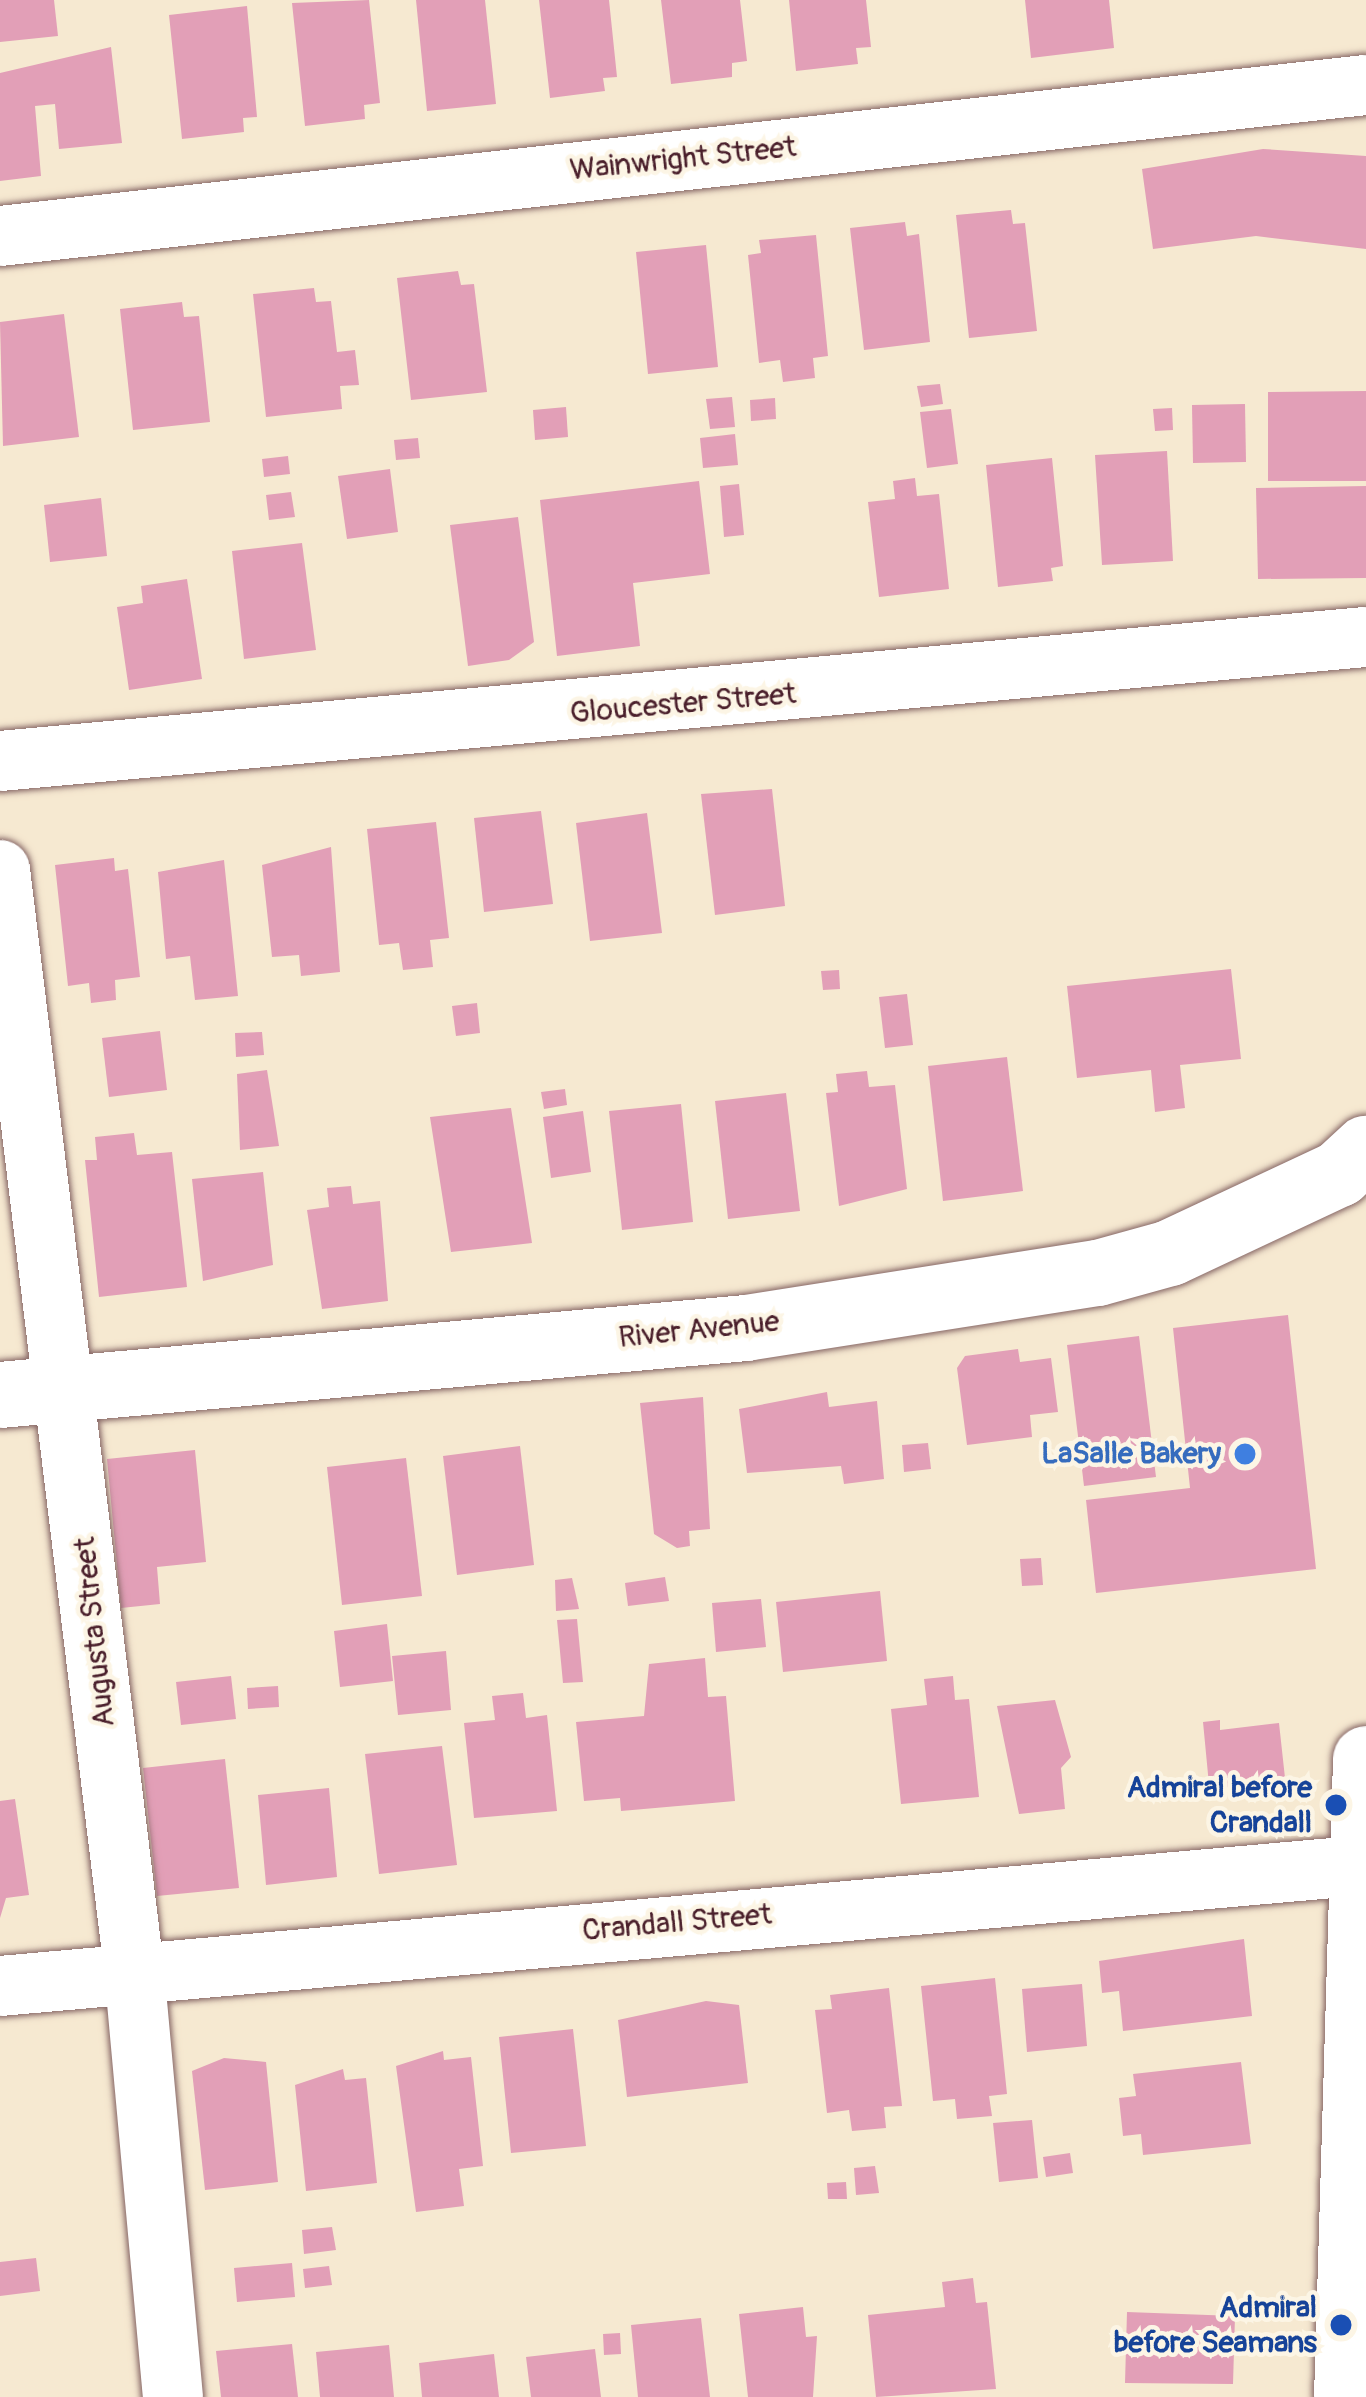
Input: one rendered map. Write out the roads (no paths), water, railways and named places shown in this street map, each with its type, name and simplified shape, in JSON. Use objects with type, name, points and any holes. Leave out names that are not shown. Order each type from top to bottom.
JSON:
[{"type":"street","name":"Wainwright Street","points":[[0,236],[1366,85]]},
{"type":"street","name":"Gloucester Street","points":[[0,761],[1366,637]]},
{"type":"street","name":"Augusta Street","points":[[0,870],[68,1387],[134,1969],[173,2397]]},
{"type":"street","name":"River Avenue","points":[[0,1395],[746,1328],[1098,1274],[1170,1253],[1339,1174],[1366,1149]]},
{"type":"street","points":[[1346,2397],[1357,2146],[1355,1866],[1366,1759]]},
{"type":"street","name":"Crandall Street","points":[[0,1986],[134,1969],[1355,1866]]},
{"type":"place","name":"LaSalle Bakery","points":[[1245,1454]]},
{"type":"place","name":"Admiral before Crandall","points":[[1336,1805]]},
{"type":"place","name":"Admiral before Seamans","points":[[1341,2325]]}]
